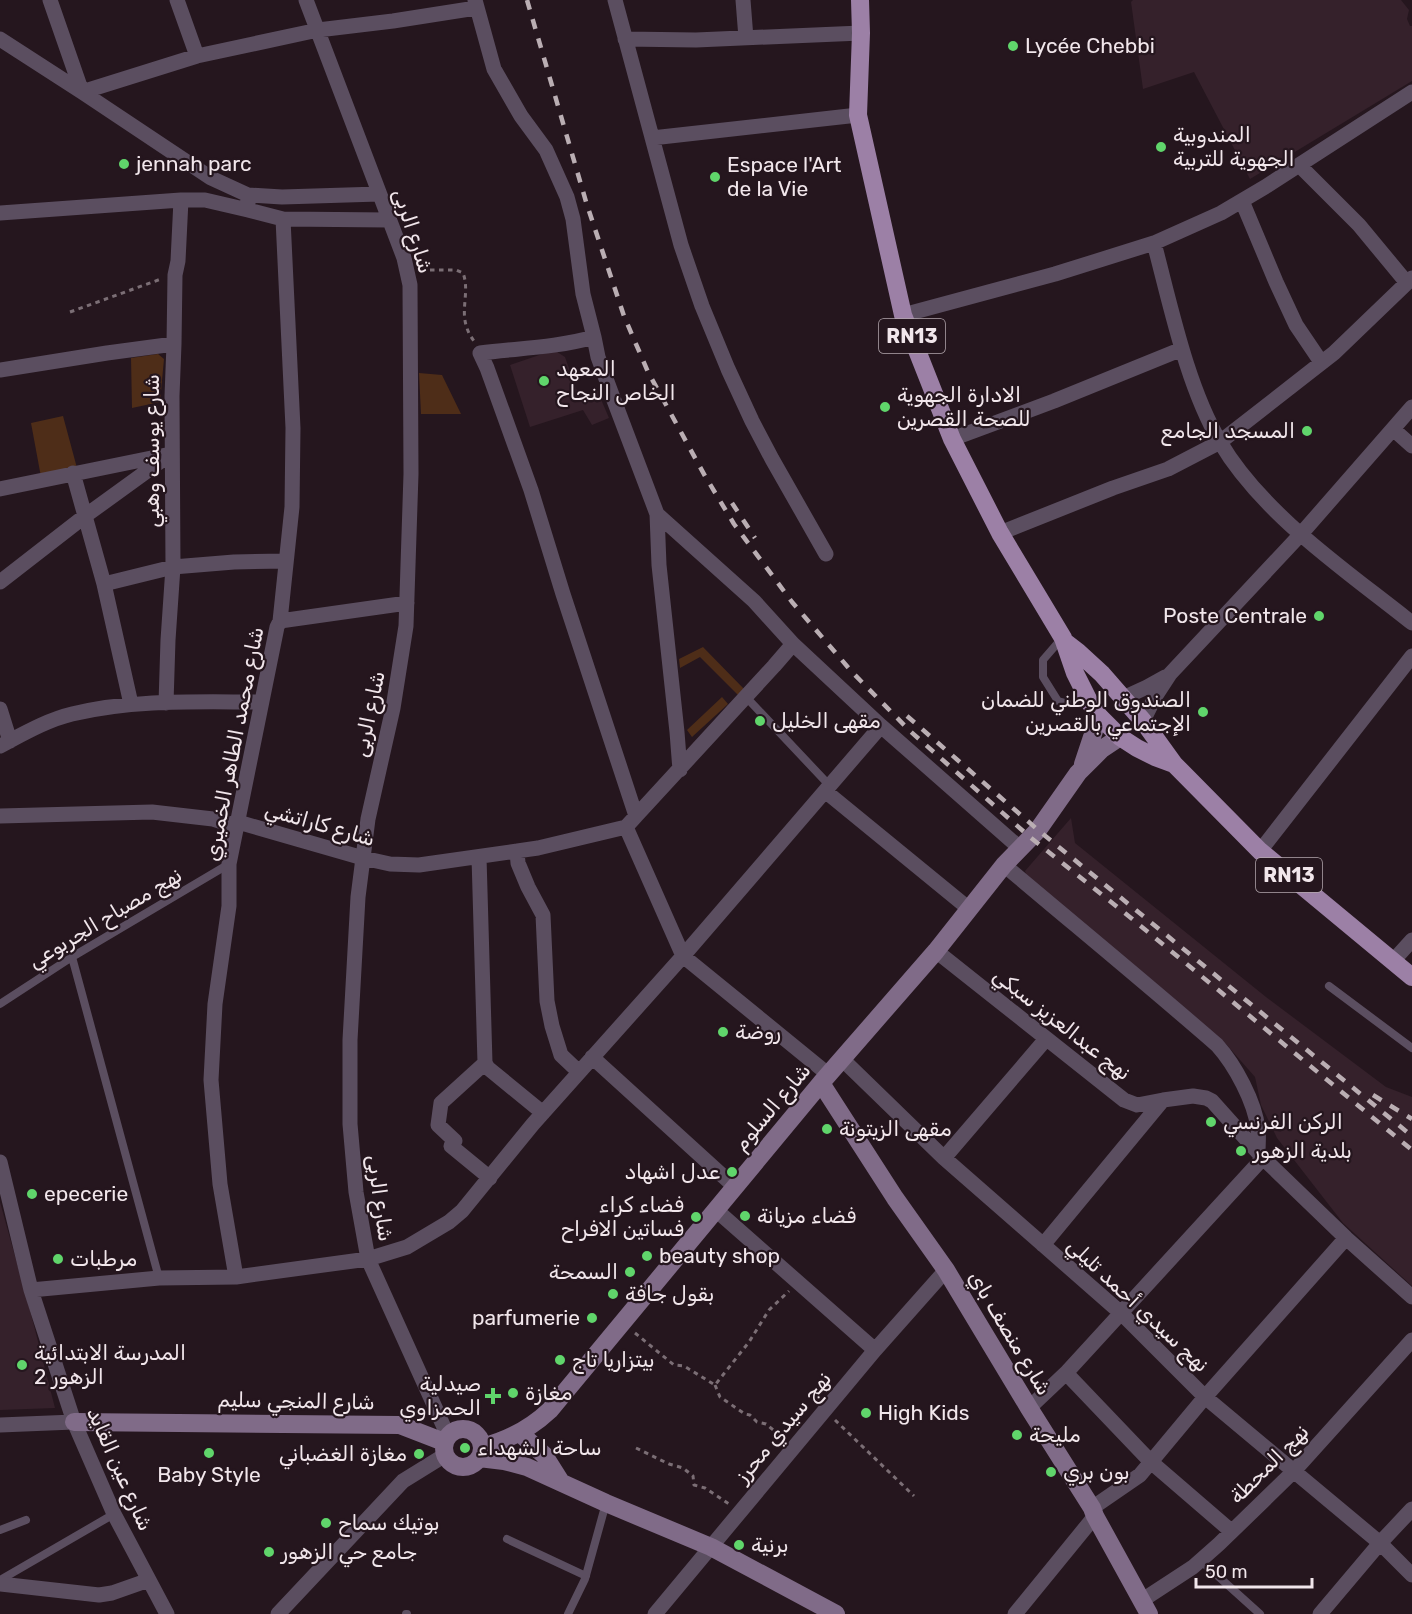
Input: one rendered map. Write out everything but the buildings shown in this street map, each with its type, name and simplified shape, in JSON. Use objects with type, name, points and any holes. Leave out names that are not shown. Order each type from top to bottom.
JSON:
[{"type":"main road","name":"RN13","points":[[860,0],[858,116],[903,315],[952,439],[1000,532],[1064,640]]},
{"type":"main road","points":[[1064,640],[1090,662],[1123,698],[1174,764]]},
{"type":"main road","points":[[1064,640],[1075,673],[1095,709],[1120,737],[1137,748],[1174,764]]},
{"type":"main road","points":[[1095,709],[1123,698]]},
{"type":"main road","points":[[1120,737],[1132,731],[1143,721]]},
{"type":"main road","name":"RN13","points":[[1174,764],[1260,851],[1412,977]]},
{"type":"street","points":[[50,0],[82,92]]},
{"type":"street","points":[[177,0],[197,56]]},
{"type":"street","name":"شارع الربى","points":[[306,0],[404,258],[410,285],[411,474],[406,626],[397,688],[368,819],[358,897],[350,1040],[350,1124],[356,1192],[368,1259],[446,1444]]},
{"type":"street","points":[[615,0],[665,190],[702,306],[728,369],[772,459],[826,554]]},
{"type":"street","points":[[743,0],[746,38]]},
{"type":"street","points":[[82,92],[197,56],[318,30],[393,21],[476,4],[494,69],[521,116],[546,150],[567,197],[573,219],[583,294],[598,357],[657,514],[659,566],[680,770]]},
{"type":"street","points":[[625,39],[696,40],[861,33]]},
{"type":"street","points":[[0,39],[248,202],[283,219],[389,220]]},
{"type":"street","points":[[903,315],[1025,283],[1154,243],[1242,201],[1412,92]]},
{"type":"street","points":[[652,138],[858,116]]},
{"type":"street","points":[[1000,532],[1168,469],[1220,442],[1334,352],[1410,280],[1299,165]]},
{"type":"street","points":[[0,213],[182,200],[248,202],[282,197],[379,194]]},
{"type":"street","name":"شارع يوسف وهبي","points":[[166,703],[173,567],[172,396],[175,274],[182,200]]},
{"type":"street","points":[[1242,201],[1296,325],[1321,363]]},
{"type":"street","name":"شارع محمد الطاهر الخميري","points":[[236,1276],[220,1184],[211,1080],[215,1004],[229,906],[229,864],[252,758],[261,702],[280,621],[292,507],[293,428],[283,219]]},
{"type":"street","points":[[1154,243],[1182,348],[1206,415],[1238,470],[1265,500],[1301,534],[1412,623]]},
{"type":"street","points":[[594,338],[526,350],[480,353],[488,368],[531,490],[631,822],[683,956],[825,1079]]},
{"type":"street","points":[[0,370],[174,344]]},
{"type":"street","points":[[952,439],[1054,401],[1182,348]]},
{"type":"street","points":[[1143,721],[1170,674],[1301,534],[1412,407]]},
{"type":"street","points":[[1393,429],[1412,446]]},
{"type":"street","points":[[0,489],[172,453]]},
{"type":"street","points":[[0,582],[85,516],[172,453]]},
{"type":"street","points":[[73,473],[104,584],[131,704]]},
{"type":"street","points":[[657,514],[754,601],[793,644],[881,726],[1020,849]]},
{"type":"street","points":[[104,584],[173,567],[286,561]]},
{"type":"street","points":[[280,621],[407,603]]},
{"type":"street","points":[[631,822],[793,644]]},
{"type":"street","points":[[1260,851],[1412,656]]},
{"type":"street","points":[[1123,698],[1170,674]]},
{"type":"street","points":[[0,709],[5,743],[71,714],[131,704],[261,702]]},
{"type":"street","name":"شارع السلوم","points":[[1078,773],[1092,739],[1095,709]]},
{"type":"street","points":[[31,1290],[159,1278],[236,1276],[368,1259],[407,1247],[449,1222],[462,1211],[591,1057],[683,956],[881,726]]},
{"type":"street","name":"شارع السلوم","points":[[481,1452],[520,1433],[550,1410],[825,1079],[936,951],[1004,865],[1038,830],[1078,773],[1102,748],[1120,737]]},
{"type":"street","points":[[828,788],[968,908]]},
{"type":"street","name":"شارع كاراتشي","points":[[0,816],[152,812],[213,819],[229,824],[238,822],[363,858],[390,864],[419,866],[538,848],[631,822]]},
{"type":"street","points":[[517,851],[518,863],[543,915],[547,1001],[552,1026],[561,1055],[579,1072]]},
{"type":"street","points":[[479,857],[485,1063],[488,1068],[543,1113]]},
{"type":"street","points":[[1004,865],[1154,990],[1224,1053],[1238,1075],[1254,1111],[1261,1155],[1066,1373],[1029,1408]]},
{"type":"street","points":[[1393,961],[1412,940]]},
{"type":"street","name":"نهج عبدالعزيز سبكي","points":[[936,951],[1131,1104],[1193,1096],[1212,1101],[1261,1155],[1346,1238],[1412,1297]]},
{"type":"street","points":[[944,1158],[1046,1039]]},
{"type":"street","points":[[591,1057],[735,1187]]},
{"type":"street","name":"نهج سيدي أحمد تليلي","points":[[842,1059],[944,1158],[1121,1313],[1205,1397],[1380,1543],[1412,1575]]},
{"type":"street","points":[[485,1063],[441,1102],[438,1125],[455,1141],[451,1146],[490,1178]]},
{"type":"street","name":"شارع منصف باي","points":[[825,1079],[895,1198],[946,1270],[1093,1512],[1145,1607]]},
{"type":"street","points":[[1043,1245],[1163,1100]]},
{"type":"street","name":"شارع عين القايد","points":[[0,1165],[31,1290],[74,1422],[114,1514],[163,1612]]},
{"type":"street","points":[[716,1210],[875,1350]]},
{"type":"street","points":[[1015,1614],[1093,1512],[1140,1475],[1205,1397],[1346,1238]]},
{"type":"street","name":"نهج سيدي محرز","points":[[655,1614],[875,1350],[946,1270]]},
{"type":"street","name":"نهج المحطة","points":[[1145,1607],[1200,1560],[1294,1471],[1412,1340]]},
{"type":"street","points":[[1066,1373],[1151,1462],[1231,1531]]},
{"type":"street","name":"شارع المنجي سليم","points":[[0,1425],[74,1422],[400,1425],[446,1444]]},
{"type":"street","points":[[278,1614],[403,1481],[446,1444],[459,1429],[465,1429],[477,1435],[481,1452],[471,1466],[458,1467],[453,1464],[446,1444]]},
{"type":"street","points":[[520,1433],[544,1455],[561,1482]]},
{"type":"street","points":[[481,1452],[561,1482],[711,1547],[836,1614]]},
{"type":"street","points":[[1320,1614],[1412,1509]]},
{"type":"street","points":[[0,1582],[99,1595],[112,1593],[149,1580]]},
{"type":"lane","points":[[1064,640],[1043,660],[1043,676],[1058,701],[1095,709]]},
{"type":"lane","points":[[746,697],[828,788]]},
{"type":"lane","name":"نهج مصباح الجربوعي","points":[[0,1004],[72,957],[229,864]]},
{"type":"lane","points":[[72,957],[159,1278]]},
{"type":"lane","points":[[1329,986],[1412,1048]]},
{"type":"lane","points":[[568,1614],[586,1576],[606,1503]]},
{"type":"lane","points":[[0,1582],[114,1514]]},
{"type":"lane","points":[[0,1530],[26,1520]]},
{"type":"lane","points":[[507,1539],[586,1576]]},
{"type":"lane","points":[[1200,1560],[1260,1614]]},
{"type":"path","points":[[407,270],[456,270],[463,273],[467,292],[466,326],[480,353]]},
{"type":"path","points":[[70,312],[175,274]]},
{"type":"path","points":[[715,1385],[749,1342],[769,1310],[798,1281]]},
{"type":"path","points":[[622,1323],[674,1365],[684,1366],[715,1385],[720,1397],[745,1414],[750,1414],[757,1422],[766,1424],[794,1447]]},
{"type":"path","points":[[825,1410],[914,1497]]},
{"type":"path","points":[[636,1448],[669,1464],[683,1468],[693,1476],[694,1485],[705,1488],[741,1511]]},
{"type":"shaded area","points":[[1133,0],[1401,0],[1409,10],[1407,19],[1412,26],[1412,81],[1250,179],[1194,72],[1143,89],[1131,2]]},
{"type":"shaded area","name":"المعهد الخاص النجاح","points":[[554,350],[565,357],[579,397],[597,390],[609,418],[592,425],[583,410],[530,427],[510,365]]},
{"type":"shaded area","points":[[158,354],[164,359],[160,402],[132,408],[131,358]]},
{"type":"shaded area","points":[[419,373],[442,375],[461,414],[421,414]]},
{"type":"shaded area","points":[[63,416],[77,468],[41,477],[31,423]]},
{"type":"shaded area","points":[[703,647],[744,689],[738,695],[700,657],[680,668],[679,659]]},
{"type":"shaded area","points":[[722,697],[728,704],[692,737],[687,730]]},
{"type":"shaded area","points":[[1071,818],[1075,843],[1266,997],[1386,1087],[1412,1097],[1412,1286],[1343,1223],[1277,1138],[1261,1105],[1255,1077],[1226,1044],[1029,882],[1025,871]]},
{"type":"shaded area","name":"المدرسة الابتدائية الزهور 2","points":[[0,1202],[31,1314],[55,1408],[0,1410]]},
{"type":"railway","points":[[527,0],[587,205],[624,316],[648,372],[734,524],[792,602],[852,672],[910,731],[1031,838],[1412,1150]]},
{"type":"railway","points":[[732,503],[755,538]]},
{"type":"railway","points":[[907,716],[1038,830],[1412,1136]]},
{"type":"railway","points":[[1373,1095],[1412,1119]]},
{"type":"place","name":"Lycée Chebbi","points":[[1013,46]]},
{"type":"place","name":"المندوبية الجهوية للتربية","points":[[1161,147]]},
{"type":"place","name":"jennah parc","points":[[124,164]]},
{"type":"place","name":"Espace l'Art de la Vie","points":[[715,177]]},
{"type":"place","name":"المعهد الخاص النجاح","points":[[544,381]]},
{"type":"place","name":"الادارة الجهوية للصحة القصرين","points":[[885,407]]},
{"type":"place","name":"المسجد الجامع","points":[[1307,431]]},
{"type":"place","name":"Poste Centrale","points":[[1319,616]]},
{"type":"place","name":"الصندوق الوطني للضمان الإجتماعي بالقصرين","points":[[1203,712]]},
{"type":"place","name":"مقهى الخليل","points":[[760,721]]},
{"type":"place","name":"روضة","points":[[723,1032]]},
{"type":"place","name":"الركن الفرنسي","points":[[1211,1122]]},
{"type":"place","name":"مقهى الزيتونة","points":[[827,1129]]},
{"type":"place","name":"بلدية الزهور","points":[[1241,1151]]},
{"type":"place","name":"عدل اشهاد","points":[[732,1172]]},
{"type":"place","name":"epecerie","points":[[32,1194]]},
{"type":"place","name":"فضاء مزيانة","points":[[745,1216]]},
{"type":"place","name":"فضاء كراء فساتين الافراح","points":[[696,1217]]},
{"type":"place","name":"beauty shop","points":[[647,1256]]},
{"type":"place","name":"مرطبات","points":[[58,1259]]},
{"type":"place","name":"السمحة","points":[[630,1272]]},
{"type":"place","name":"بقول جافة","points":[[613,1294]]},
{"type":"place","name":"parfumerie","points":[[592,1318]]},
{"type":"place","name":"بيتزاريا تاج","points":[[560,1360]]},
{"type":"place","name":"المدرسة الابتدائية الزهور 2","points":[[22,1365]]},
{"type":"place","name":"مغازة","points":[[513,1393]]},
{"type":"place","name":"صيدلية الحمزاوي","points":[[493,1396]]},
{"type":"place","name":"High Kids","points":[[866,1413]]},
{"type":"place","name":"مليحة","points":[[1017,1435]]},
{"type":"place","name":"ساحة الشهداء","points":[[465,1448]]},
{"type":"place","name":"Baby Style","points":[[209,1453]]},
{"type":"place","name":"مغازة الغضباني","points":[[419,1454]]},
{"type":"place","name":"بون بري","points":[[1051,1472]]},
{"type":"place","name":"بوتيك سماح","points":[[326,1523]]},
{"type":"place","name":"برنية","points":[[739,1545]]},
{"type":"place","name":"جامع حي الزهور","points":[[269,1552]]}]
